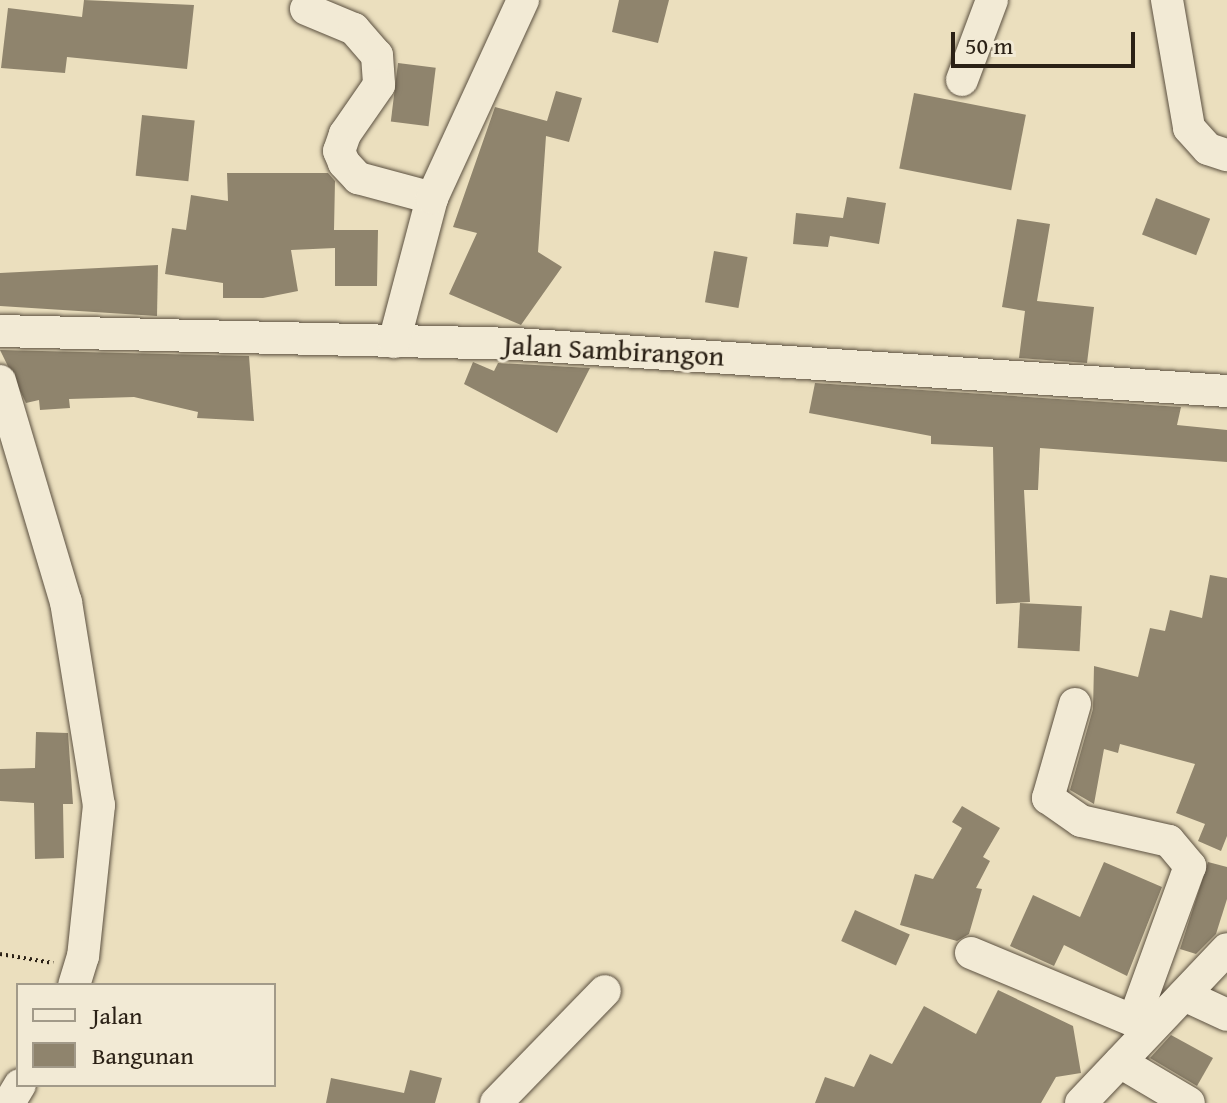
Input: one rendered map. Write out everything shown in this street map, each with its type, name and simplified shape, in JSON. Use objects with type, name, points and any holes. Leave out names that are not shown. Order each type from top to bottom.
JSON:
[{"type":"street","points":[[394,342],[432,198],[523,0]]},
{"type":"street","points":[[962,80],[992,0]]},
{"type":"street","points":[[1167,0],[1189,128],[1208,149],[1227,155]]},
{"type":"street","points":[[306,9],[354,29],[377,55],[379,85],[345,134],[339,151],[344,163],[358,178],[432,198]]},
{"type":"street","name":"Jalan Sambirangon","points":[[0,331],[394,342],[1227,391]]},
{"type":"street","points":[[0,381],[66,602],[99,805],[76,977]]},
{"type":"street","points":[[1075,704],[1048,798],[1081,821],[1169,841],[1190,866],[1141,1023],[1120,1062],[1081,1103]]},
{"type":"street","points":[[1141,1023],[1184,995],[1227,949]]},
{"type":"street","points":[[971,953],[1141,1023]]},
{"type":"street","points":[[496,1103],[605,991]]},
{"type":"street","points":[[1184,995],[1227,1015]]},
{"type":"street","points":[[1120,1062],[1189,1103]]},
{"type":"path","points":[[0,954],[76,977]]},
{"type":"building","points":[[84,0],[194,5],[187,69],[67,57],[65,73],[1,68],[8,8],[82,17]]},
{"type":"building","points":[[619,0],[669,0],[658,43],[612,32]]},
{"type":"building","points":[[398,63],[436,68],[429,126],[391,122]]},
{"type":"building","points":[[556,91],[582,98],[569,142],[546,136],[538,252],[562,267],[521,325],[449,294],[477,233],[453,227],[495,107],[547,121]]},
{"type":"building","points":[[914,93],[1026,115],[1011,190],[899,169]]},
{"type":"building","points":[[142,115],[195,121],[188,181],[136,176]]},
{"type":"building","points":[[227,173],[328,173],[335,181],[334,230],[378,230],[377,286],[335,286],[335,248],[291,250],[298,291],[263,298],[223,298],[223,283],[165,274],[172,228],[186,230],[191,195],[228,201]]},
{"type":"building","points":[[847,197],[886,203],[879,244],[830,236],[828,247],[793,244],[796,213],[843,218]]},
{"type":"building","points":[[1156,198],[1210,219],[1196,255],[1142,234]]},
{"type":"building","points":[[1017,219],[1050,224],[1037,301],[1094,307],[1087,363],[1019,358],[1025,311],[1002,307]]},
{"type":"building","points":[[714,251],[747,257],[738,308],[705,302]]},
{"type":"building","points":[[158,265],[157,316],[0,306],[0,273]]},
{"type":"building","points":[[0,350],[249,356],[254,421],[197,418],[198,412],[134,397],[69,399],[70,408],[40,410],[39,400],[26,403]]},
{"type":"building","points":[[473,362],[494,371],[498,363],[590,368],[557,433],[464,384]]},
{"type":"building","points":[[815,383],[1181,407],[1177,425],[1227,430],[1227,462],[1040,448],[1038,490],[1024,490],[1030,602],[996,604],[993,447],[931,444],[931,436],[809,413]]},
{"type":"building","points":[[1210,575],[1227,578],[1227,836],[1221,851],[1198,841],[1205,824],[1176,813],[1195,764],[1120,744],[1118,753],[1104,749],[1094,804],[1070,790],[1093,709],[1094,666],[1138,677],[1150,628],[1165,631],[1170,610],[1202,618]]},
{"type":"building","points":[[1020,603],[1082,606],[1080,651],[1018,648]]},
{"type":"building","points":[[36,732],[68,733],[73,804],[63,804],[64,858],[35,859],[34,803],[0,801],[0,769],[35,768]]},
{"type":"building","points":[[962,806],[1000,828],[983,857],[990,861],[976,888],[982,889],[969,934],[957,941],[900,925],[915,874],[933,879],[962,828],[952,822]]},
{"type":"building","points":[[1104,862],[1162,887],[1127,976],[1064,945],[1054,966],[1010,946],[1033,895],[1080,917]]},
{"type":"building","points":[[1208,862],[1227,867],[1227,899],[1216,934],[1196,954],[1180,949]]},
{"type":"building","points":[[855,910],[910,934],[896,965],[841,941]]},
{"type":"building","points":[[998,990],[1073,1026],[1081,1073],[1056,1077],[1041,1103],[815,1103],[825,1077],[854,1087],[870,1054],[892,1064],[924,1006],[976,1034]]},
{"type":"building","points":[[1171,1035],[1213,1058],[1197,1086],[1150,1058]]},
{"type":"building","points":[[410,1070],[442,1078],[435,1103],[326,1103],[331,1078],[404,1093]]}]
